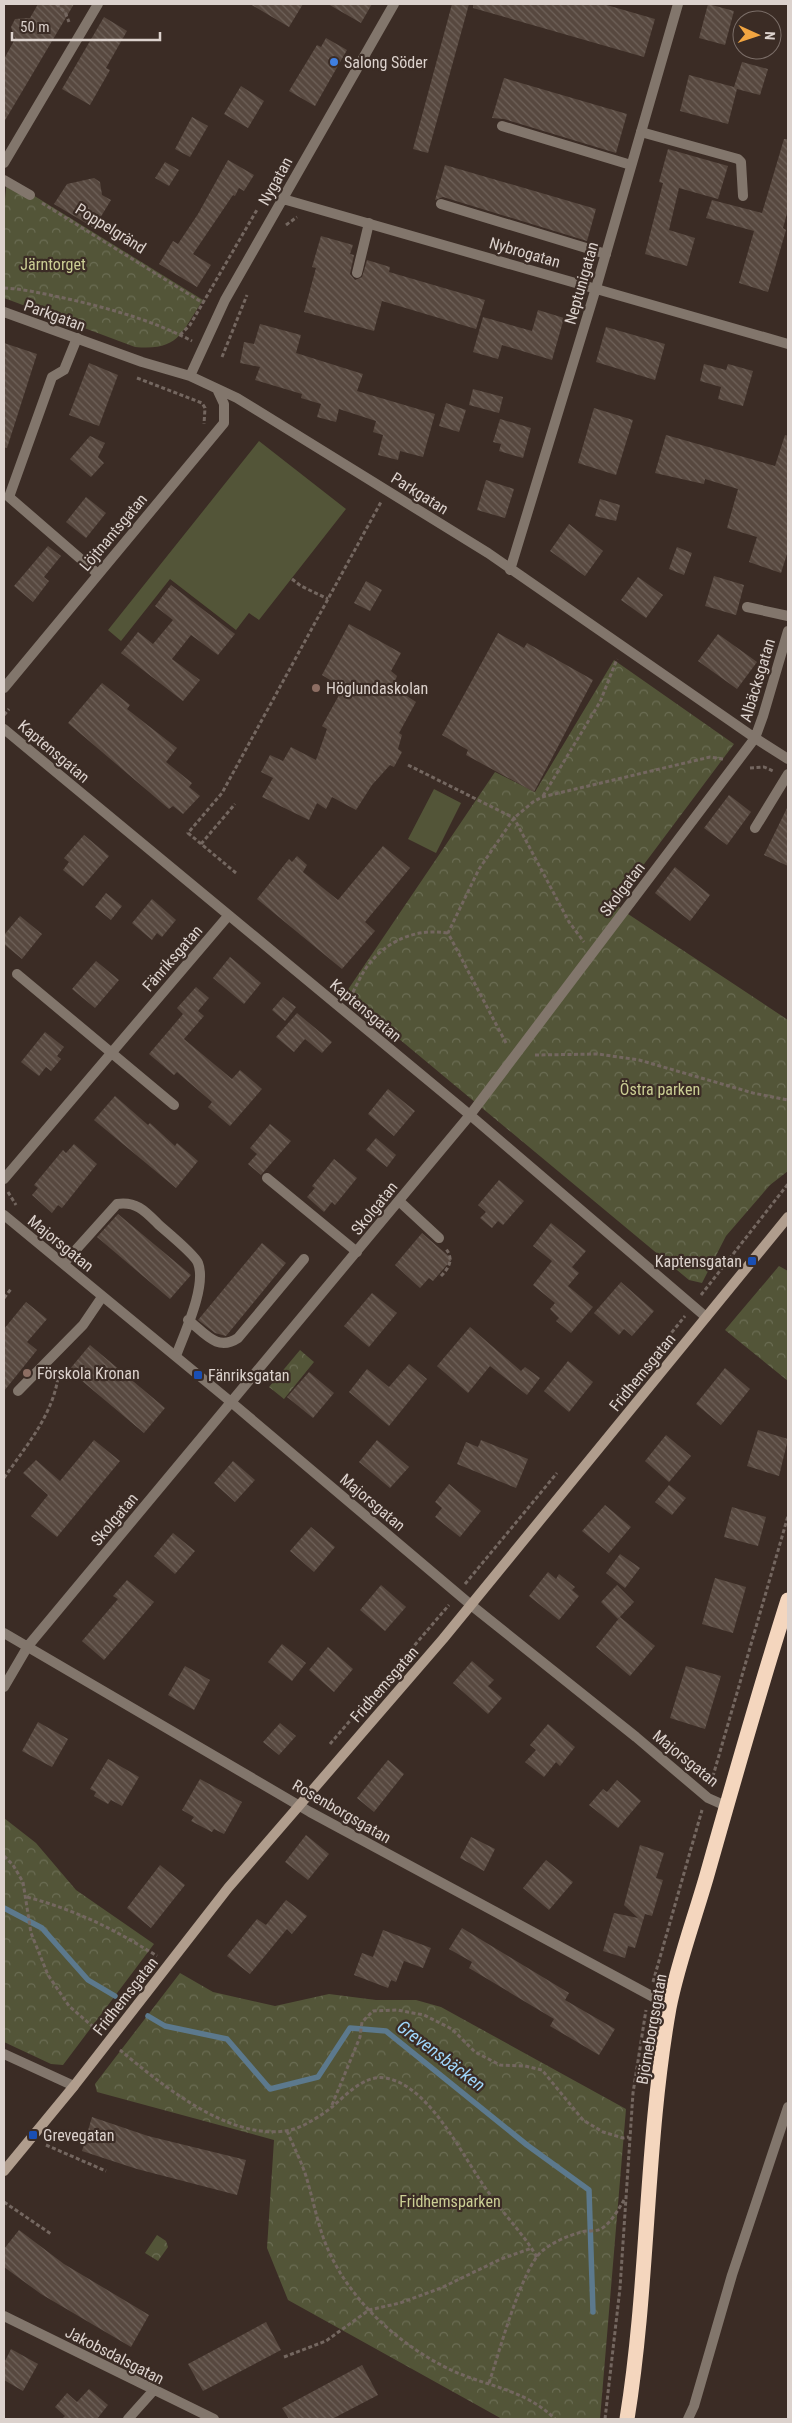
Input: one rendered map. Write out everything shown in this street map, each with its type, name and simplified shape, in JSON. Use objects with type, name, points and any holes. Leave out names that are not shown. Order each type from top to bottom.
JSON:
[{"type":"highway","name":"Björneborgsgatan","points":[[626,2419],[635,2367],[641,2305],[655,2106],[670,2006],[726,1806],[788,1600]]},
{"type":"street","points":[[4,163],[98,4]]},
{"type":"street","name":"Nygatan","points":[[190,376],[225,300],[394,4]]},
{"type":"street","name":"Neptunigatan","points":[[510,570],[596,288],[678,4]]},
{"type":"street","points":[[502,126],[631,165]]},
{"type":"street","points":[[641,132],[738,159],[741,162],[743,196]]},
{"type":"street","points":[[4,180],[30,196]]},
{"type":"street","name":"Nybrogatan","points":[[283,199],[788,344]]},
{"type":"street","points":[[441,204],[606,254]]},
{"type":"street","points":[[357,273],[369,223]]},
{"type":"street","name":"Parkgatan","points":[[4,312],[142,362],[190,376],[237,398],[488,553],[622,647],[788,759]]},
{"type":"street","points":[[77,338],[64,370],[52,377],[9,497],[98,574]]},
{"type":"street","name":"Löjtnantsgatan","points":[[4,688],[224,423],[224,404],[217,389]]},
{"type":"street","points":[[747,607],[788,616]]},
{"type":"street","name":"Albäcksgatan","points":[[755,738],[788,630]]},
{"type":"street","name":"Kaptensgatan","points":[[4,728],[228,916],[470,1115],[706,1317]]},
{"type":"street","name":"Skolgatan","points":[[4,1687],[28,1646],[470,1115],[755,738]]},
{"type":"street","points":[[756,828],[785,774]]},
{"type":"street","name":"Fänriksgatan","points":[[4,1179],[228,916]]},
{"type":"street","points":[[17,974],[174,1105]]},
{"type":"street","points":[[267,1178],[357,1252]]},
{"type":"street","points":[[399,1201],[439,1238]]},
{"type":"street","points":[[64,1263],[117,1204],[128,1202],[141,1208],[198,1262],[200,1275],[198,1292],[176,1356]]},
{"type":"street","name":"Majorsgatan","points":[[4,1215],[176,1356],[471,1605],[629,1731],[708,1798],[726,1806]]},
{"type":"street","name":"Fridhemsgatan","points":[[4,2171],[74,2086],[228,1888],[471,1605],[788,1217]]},
{"type":"street","points":[[188,1320],[218,1343],[228,1344],[238,1338],[304,1259]]},
{"type":"street","points":[[18,1391],[84,1325],[102,1297]]},
{"type":"street","name":"Rosenborgsgatan","points":[[4,1633],[420,1872],[670,2006]]},
{"type":"street","points":[[4,2054],[74,2086]]},
{"type":"street","points":[[688,2419],[694,2406],[732,2275],[788,2107]]},
{"type":"street","name":"Jakobsdalsgatan","points":[[4,2316],[153,2391],[214,2419]]},
{"type":"street","points":[[128,2419],[153,2391]]},
{"type":"path","points":[[56,4],[65,12],[69,22]]},
{"type":"path","name":"Poppelgränd","points":[[30,196],[202,303]]},
{"type":"path","points":[[296,219],[305,221]]},
{"type":"path","points":[[4,288],[22,288],[108,308],[164,328],[203,347]]},
{"type":"path","points":[[128,374],[202,403],[205,408],[204,422],[210,439]]},
{"type":"path","points":[[236,873],[188,833],[222,793],[387,491]]},
{"type":"path","points":[[292,579],[301,586],[328,599]]},
{"type":"path","points":[[448,933],[479,868],[514,818],[542,797],[574,748],[600,702],[622,647]]},
{"type":"path","points":[[4,715],[9,709]]},
{"type":"path","points":[[542,797],[710,757],[720,758],[734,765]]},
{"type":"path","points":[[408,766],[514,818],[569,922],[592,953]]},
{"type":"path","points":[[746,770],[754,767],[764,767],[785,774]]},
{"type":"path","points":[[202,844],[234,804]]},
{"type":"path","points":[[348,1001],[369,964],[400,937],[437,931],[448,933]]},
{"type":"path","points":[[448,933],[513,1056],[598,1054],[639,1060],[753,1093],[788,1100]]},
{"type":"path","points":[[637,1376],[788,1184]]},
{"type":"path","points":[[439,1238],[450,1253],[450,1266],[442,1276]]},
{"type":"path","points":[[4,1298],[11,1289]]},
{"type":"path","points":[[4,1478],[40,1428],[54,1398],[62,1347]]},
{"type":"path","points":[[329,1746],[562,1468]]},
{"type":"path","points":[[4,1856],[23,1882],[30,1916],[31,1933],[48,1975],[69,2006],[98,2031]]},
{"type":"path","points":[[26,1898],[82,1914],[117,1931],[158,1957]]},
{"type":"path","points":[[330,2108],[360,2037],[362,2022],[373,2011],[397,2010],[424,2015],[452,2029],[475,2052],[500,2064],[525,2066],[542,2070],[583,2120],[603,2132],[623,2138],[630,2136]]},
{"type":"path","points":[[119,2050],[175,2092],[221,2120],[255,2130],[287,2131],[308,2123],[354,2088],[375,2078],[386,2078],[404,2084],[424,2101],[446,2128],[491,2197],[524,2235],[538,2257]]},
{"type":"path","points":[[605,2419],[620,2288],[633,2093],[640,2052]]},
{"type":"path","points":[[287,2131],[305,2173],[321,2230],[331,2255],[346,2283],[369,2310],[405,2342],[444,2367],[535,2402],[555,2419]]},
{"type":"path","points":[[46,2145],[106,2171]]},
{"type":"path","points":[[489,2383],[525,2278],[542,2251],[563,2239],[583,2231],[599,2230],[609,2222],[625,2199]]},
{"type":"path","points":[[4,2202],[51,2234]]},
{"type":"path","points":[[284,2357],[326,2341],[369,2310],[400,2303],[441,2288],[502,2259],[532,2248]]},
{"type":"green space","name":"Järntorget","points":[[7,179],[203,300],[177,337],[170,343],[161,346],[135,347],[4,298],[4,209]]},
{"type":"green space","points":[[259,441],[346,509],[259,620],[249,613],[236,630],[170,579],[121,641],[108,630]]},
{"type":"green space","name":"Östra parken","points":[[614,660],[734,744],[615,903],[625,912],[788,1020],[788,1171],[770,1185],[726,1236],[702,1283],[689,1280],[345,994],[495,772],[535,792]]},
{"type":"green space","points":[[434,789],[461,803],[436,853],[408,839]]},
{"type":"green space","points":[[779,1266],[788,1271],[788,1381],[725,1330]]},
{"type":"green space","points":[[300,1350],[314,1362],[284,1399],[269,1387]]},
{"type":"green space","points":[[4,1818],[36,1843],[76,1890],[154,1944],[63,2065],[51,2064],[4,2042]]},
{"type":"green space","name":"Fridhemsparken","points":[[180,1973],[213,1992],[275,2006],[329,1994],[376,2000],[416,2000],[441,2007],[626,2109],[600,2419],[502,2419],[288,2300],[267,2248],[274,2140],[97,2092],[95,2084]]},
{"type":"green space","points":[[157,2235],[166,2241],[168,2247],[158,2261],[145,2253]]},
{"type":"building","points":[[38,4],[74,4],[4,122],[4,59],[15,39],[11,27],[15,19],[30,18]]},
{"type":"building","points":[[250,4],[303,4],[289,27]]},
{"type":"building","points":[[328,4],[372,4],[361,23]]},
{"type":"building","points":[[452,4],[469,4],[428,153],[413,149]]},
{"type":"building","points":[[473,4],[603,4],[655,19],[644,57],[473,8]]},
{"type":"building","points":[[708,4],[732,10],[732,19],[725,45],[699,38]]},
{"type":"building","points":[[104,17],[127,31],[106,68],[110,70],[90,105],[62,89]]},
{"type":"building","points":[[326,38],[347,50],[315,106],[289,91],[317,45],[321,47]]},
{"type":"building","points":[[742,62],[768,69],[760,95],[737,89],[728,124],[680,111],[689,75],[734,87]]},
{"type":"building","points":[[504,78],[627,114],[616,153],[504,119],[492,118]]},
{"type":"building","points":[[241,86],[264,101],[248,128],[224,114]]},
{"type":"building","points":[[192,117],[208,126],[190,157],[175,149]]},
{"type":"building","points":[[784,139],[788,139],[788,210],[783,228],[786,230],[768,292],[739,283],[754,231],[706,218],[712,200],[762,213]]},
{"type":"building","points":[[668,149],[728,166],[718,199],[679,188],[669,230],[695,238],[687,266],[645,254],[663,183],[659,182]]},
{"type":"building","points":[[228,160],[254,175],[244,191],[239,188],[235,196],[233,195],[193,254],[211,265],[197,287],[159,264],[173,241],[178,244],[198,214]]},
{"type":"building","points":[[165,162],[179,170],[169,186],[155,178]]},
{"type":"building","points":[[445,165],[596,209],[587,241],[443,197],[435,200]]},
{"type":"building","points":[[94,178],[100,182],[102,195],[111,200],[94,228],[54,204],[67,184]]},
{"type":"building","points":[[321,236],[353,245],[350,254],[354,255],[350,274],[355,280],[362,277],[367,260],[390,267],[389,272],[485,300],[476,329],[382,301],[374,331],[304,312],[316,268],[312,267]]},
{"type":"building","points":[[538,310],[564,318],[552,360],[502,345],[498,359],[473,352],[483,317],[532,331]]},
{"type":"building","points":[[260,324],[301,335],[296,353],[363,374],[357,391],[435,414],[423,457],[400,451],[398,460],[378,455],[383,435],[373,432],[376,421],[339,409],[336,422],[317,417],[321,404],[301,398],[302,394],[255,380],[260,367],[240,363],[244,342],[254,344]]},
{"type":"building","points":[[606,327],[665,344],[655,380],[596,362]]},
{"type":"building","points":[[4,343],[37,354],[7,448],[4,447]]},
{"type":"building","points":[[89,363],[118,375],[99,426],[69,415]]},
{"type":"building","points":[[704,364],[726,370],[728,364],[753,371],[743,406],[718,399],[721,387],[700,381]]},
{"type":"building","points":[[473,389],[503,397],[499,413],[469,405]]},
{"type":"building","points":[[446,403],[466,410],[459,432],[439,426]]},
{"type":"building","points":[[594,408],[633,420],[616,475],[578,463]]},
{"type":"building","points":[[500,419],[531,428],[523,458],[499,451],[501,444],[493,442]]},
{"type":"building","points":[[666,435],[775,466],[785,435],[788,436],[788,551],[781,573],[749,562],[757,537],[727,528],[738,489],[705,479],[704,484],[655,473]]},
{"type":"building","points":[[90,436],[105,443],[98,457],[104,463],[91,477],[70,459]]},
{"type":"building","points":[[486,480],[514,489],[505,518],[477,510]]},
{"type":"building","points":[[86,497],[106,513],[86,538],[66,522]]},
{"type":"building","points":[[600,499],[620,505],[616,521],[595,516]]},
{"type":"building","points":[[569,524],[603,551],[585,576],[550,551]]},
{"type":"building","points":[[48,546],[61,556],[44,577],[49,581],[33,602],[14,586]]},
{"type":"building","points":[[677,547],[692,553],[684,575],[669,569]]},
{"type":"building","points":[[714,576],[744,585],[736,615],[705,606]]},
{"type":"building","points":[[638,577],[663,595],[646,618],[621,600]]},
{"type":"building","points":[[366,581],[382,590],[370,611],[354,603]]},
{"type":"building","points":[[171,585],[235,634],[218,655],[191,635],[172,659],[200,680],[183,701],[121,653],[138,632],[153,644],[173,620],[155,606]]},
{"type":"building","points":[[349,624],[401,653],[391,671],[397,676],[393,687],[416,702],[399,733],[402,735],[398,749],[402,752],[394,767],[390,765],[372,785],[356,810],[332,797],[326,809],[317,803],[309,820],[262,797],[273,778],[261,772],[270,755],[283,761],[291,747],[316,760],[327,729],[322,726],[343,688],[322,675]]},
{"type":"building","points":[[498,633],[524,648],[527,643],[593,680],[534,792],[466,755],[468,750],[442,735]]},
{"type":"building","points":[[718,634],[757,662],[737,689],[698,661]]},
{"type":"building","points":[[102,683],[130,705],[127,709],[177,748],[166,762],[192,783],[189,787],[200,796],[183,814],[173,806],[169,809],[68,723]]},
{"type":"building","points":[[729,795],[751,812],[727,845],[704,828]]},
{"type":"building","points":[[788,806],[788,866],[764,855]]},
{"type":"building","points":[[84,835],[109,856],[83,886],[63,870],[69,862],[64,858]]},
{"type":"building","points":[[383,846],[410,868],[365,922],[375,931],[342,969],[257,899],[289,859],[292,862],[297,856],[307,865],[303,872],[338,900]]},
{"type":"building","points":[[675,867],[710,895],[690,921],[655,893]]},
{"type":"building","points":[[106,893],[122,906],[111,920],[95,907]]},
{"type":"building","points":[[152,899],[176,920],[162,937],[157,933],[152,940],[132,923]]},
{"type":"building","points":[[20,916],[42,934],[22,959],[4,944],[4,935]]},
{"type":"building","points":[[230,957],[261,983],[244,1004],[213,978]]},
{"type":"building","points":[[96,961],[119,980],[95,1008],[72,989]]},
{"type":"building","points":[[196,987],[209,998],[198,1011],[204,1016],[184,1039],[232,1079],[240,1070],[262,1089],[230,1126],[208,1107],[212,1102],[177,1072],[174,1075],[149,1054],[183,1014],[177,1008]]},
{"type":"building","points":[[283,997],[296,1007],[285,1021],[272,1010]]},
{"type":"building","points":[[297,1013],[332,1042],[322,1053],[305,1039],[294,1052],[276,1037]]},
{"type":"building","points":[[45,1032],[64,1047],[57,1056],[61,1059],[51,1071],[46,1067],[39,1076],[21,1062]]},
{"type":"building","points":[[388,1089],[415,1111],[394,1136],[368,1114]]},
{"type":"building","points":[[115,1096],[148,1125],[150,1123],[175,1146],[177,1143],[198,1161],[176,1188],[94,1120]]},
{"type":"building","points":[[270,1124],[291,1141],[261,1175],[248,1164],[257,1154],[250,1148]]},
{"type":"building","points":[[376,1138],[396,1155],[387,1167],[366,1150]]},
{"type":"building","points":[[74,1144],[97,1164],[62,1208],[58,1205],[52,1213],[32,1195],[38,1188],[34,1185],[63,1150],[66,1153]]},
{"type":"building","points":[[334,1159],[357,1178],[335,1205],[332,1202],[324,1212],[307,1197],[315,1188],[312,1186]]},
{"type":"building","points":[[499,1180],[524,1201],[503,1225],[498,1221],[492,1228],[480,1218],[486,1212],[478,1205]]},
{"type":"building","points":[[118,1214],[191,1275],[170,1299],[97,1237]]},
{"type":"building","points":[[551,1223],[586,1251],[572,1267],[579,1273],[568,1286],[593,1307],[571,1333],[556,1321],[559,1318],[550,1309],[555,1303],[533,1285],[552,1261],[533,1246]]},
{"type":"building","points":[[422,1233],[452,1259],[433,1281],[429,1278],[420,1288],[395,1265]]},
{"type":"building","points":[[262,1243],[286,1263],[226,1336],[215,1333],[198,1320]]},
{"type":"building","points":[[621,1282],[654,1311],[632,1336],[624,1329],[619,1335],[594,1313]]},
{"type":"building","points":[[372,1293],[397,1313],[369,1347],[344,1326]]},
{"type":"building","points":[[26,1302],[47,1319],[27,1342],[37,1350],[4,1391],[4,1329]]},
{"type":"building","points":[[470,1327],[521,1371],[525,1367],[540,1378],[527,1395],[490,1366],[468,1393],[437,1366]]},
{"type":"building","points":[[90,1345],[165,1408],[144,1433],[69,1370]]},
{"type":"building","points":[[568,1361],[593,1382],[569,1412],[544,1391]]},
{"type":"building","points":[[409,1364],[427,1379],[389,1426],[349,1392],[367,1369],[389,1387]]},
{"type":"building","points":[[725,1368],[750,1389],[721,1425],[696,1404]]},
{"type":"building","points":[[309,1372],[334,1393],[313,1418],[287,1397]]},
{"type":"building","points":[[758,1430],[788,1439],[779,1476],[747,1466]]},
{"type":"building","points":[[666,1435],[691,1456],[669,1482],[645,1461]]},
{"type":"building","points":[[94,1440],[120,1461],[57,1537],[31,1516],[48,1495],[23,1473],[36,1460],[60,1481]]},
{"type":"building","points":[[377,1440],[409,1467],[390,1488],[359,1462]]},
{"type":"building","points":[[481,1440],[528,1459],[516,1488],[457,1464],[466,1442],[478,1447]]},
{"type":"building","points":[[233,1461],[255,1480],[235,1502],[214,1483]]},
{"type":"building","points":[[449,1484],[481,1511],[460,1537],[435,1517],[442,1508],[435,1502]]},
{"type":"building","points":[[669,1485],[686,1498],[672,1515],[655,1502]]},
{"type":"building","points":[[605,1505],[631,1527],[609,1553],[582,1531]]},
{"type":"building","points":[[732,1507],[766,1517],[758,1546],[724,1537]]},
{"type":"building","points":[[311,1527],[335,1547],[314,1572],[290,1551]]},
{"type":"building","points":[[173,1533],[195,1551],[175,1574],[154,1556]]},
{"type":"building","points":[[620,1554],[640,1568],[625,1588],[606,1573]]},
{"type":"building","points":[[548,1572],[556,1579],[559,1574],[575,1587],[572,1590],[579,1596],[559,1620],[529,1596]]},
{"type":"building","points":[[715,1578],[746,1587],[733,1633],[702,1624]]},
{"type":"building","points":[[127,1580],[154,1602],[104,1660],[82,1641],[118,1599],[113,1596]]},
{"type":"building","points":[[381,1585],[406,1607],[385,1631],[360,1610]]},
{"type":"building","points":[[617,1585],[634,1602],[618,1619],[601,1602]]},
{"type":"building","points":[[620,1617],[655,1646],[630,1676],[596,1647]]},
{"type":"building","points":[[282,1644],[306,1663],[292,1681],[268,1662]]},
{"type":"building","points":[[328,1647],[353,1669],[334,1692],[309,1670]]},
{"type":"building","points":[[472,1661],[494,1680],[488,1686],[502,1698],[488,1714],[453,1683]]},
{"type":"building","points":[[185,1666],[210,1680],[194,1710],[168,1695]]},
{"type":"building","points":[[686,1666],[721,1676],[705,1729],[670,1718]]},
{"type":"building","points":[[38,1722],[68,1739],[52,1767],[22,1751]]},
{"type":"building","points":[[280,1723],[296,1736],[279,1755],[263,1742]]},
{"type":"building","points":[[548,1724],[575,1747],[560,1766],[556,1762],[544,1777],[525,1762],[536,1750],[530,1745]]},
{"type":"building","points":[[108,1759],[139,1777],[122,1806],[111,1800],[108,1804],[94,1796],[96,1792],[90,1789]]},
{"type":"building","points":[[388,1760],[404,1774],[374,1812],[357,1798]]},
{"type":"building","points":[[200,1779],[242,1802],[224,1834],[214,1829],[212,1832],[191,1821],[194,1817],[182,1810]]},
{"type":"building","points":[[617,1780],[641,1801],[618,1828],[589,1805],[603,1789],[607,1792]]},
{"type":"building","points":[[306,1835],[329,1854],[308,1880],[285,1862]]},
{"type":"building","points":[[471,1837],[495,1849],[484,1871],[460,1858]]},
{"type":"building","points":[[640,1845],[664,1853],[656,1878],[663,1880],[652,1916],[645,1914],[635,1948],[628,1946],[625,1958],[603,1951],[614,1913],[638,1918],[624,1905]]},
{"type":"building","points":[[546,1860],[573,1882],[549,1910],[523,1888]]},
{"type":"building","points":[[160,1865],[185,1885],[151,1928],[127,1908]]},
{"type":"building","points":[[286,1900],[307,1916],[292,1934],[287,1929],[250,1974],[227,1956],[257,1919],[266,1925]]},
{"type":"building","points":[[462,1928],[569,1993],[565,2000],[615,2029],[599,2055],[550,2026],[554,2019],[469,1968],[472,1962],[449,1949]]},
{"type":"building","points":[[383,1930],[431,1948],[423,1968],[404,1961],[396,1982],[391,1980],[388,1988],[354,1975],[362,1953],[373,1957]]},
{"type":"building","points":[[92,2117],[148,2136],[246,2160],[237,2195],[137,2169],[82,2151]]},
{"type":"building","points":[[19,2230],[64,2264],[149,2315],[131,2347],[41,2294],[4,2267],[4,2249]]},
{"type":"building","points":[[266,2322],[281,2350],[203,2391],[188,2364]]},
{"type":"building","points":[[11,2349],[38,2364],[23,2391],[4,2380],[4,2363]]},
{"type":"building","points":[[362,2365],[378,2395],[332,2419],[289,2419],[282,2408]]},
{"type":"building","points":[[89,2389],[108,2405],[97,2419],[62,2419],[65,2416],[55,2407],[67,2393],[77,2402]]},
{"type":"waterway","name":"Grevensbäcken","points":[[4,1908],[42,1928],[88,1980],[115,1996]]},
{"type":"waterway","name":"Grevensbäcken","points":[[148,2016],[165,2026],[227,2039],[270,2089],[318,2077],[350,2028],[386,2031],[527,2145],[589,2190],[593,2312]]},
{"type":"place","name":"Salong Söder","points":[[334,62]]},
{"type":"place","name":"Höglundaskolan","points":[[316,688]]},
{"type":"place","name":"Kaptensgatan","points":[[752,1261]]},
{"type":"place","name":"Förskola Kronan","points":[[27,1373]]},
{"type":"place","name":"Fänriksgatan","points":[[198,1375]]},
{"type":"place","name":"Grevegatan","points":[[33,2135]]}]
